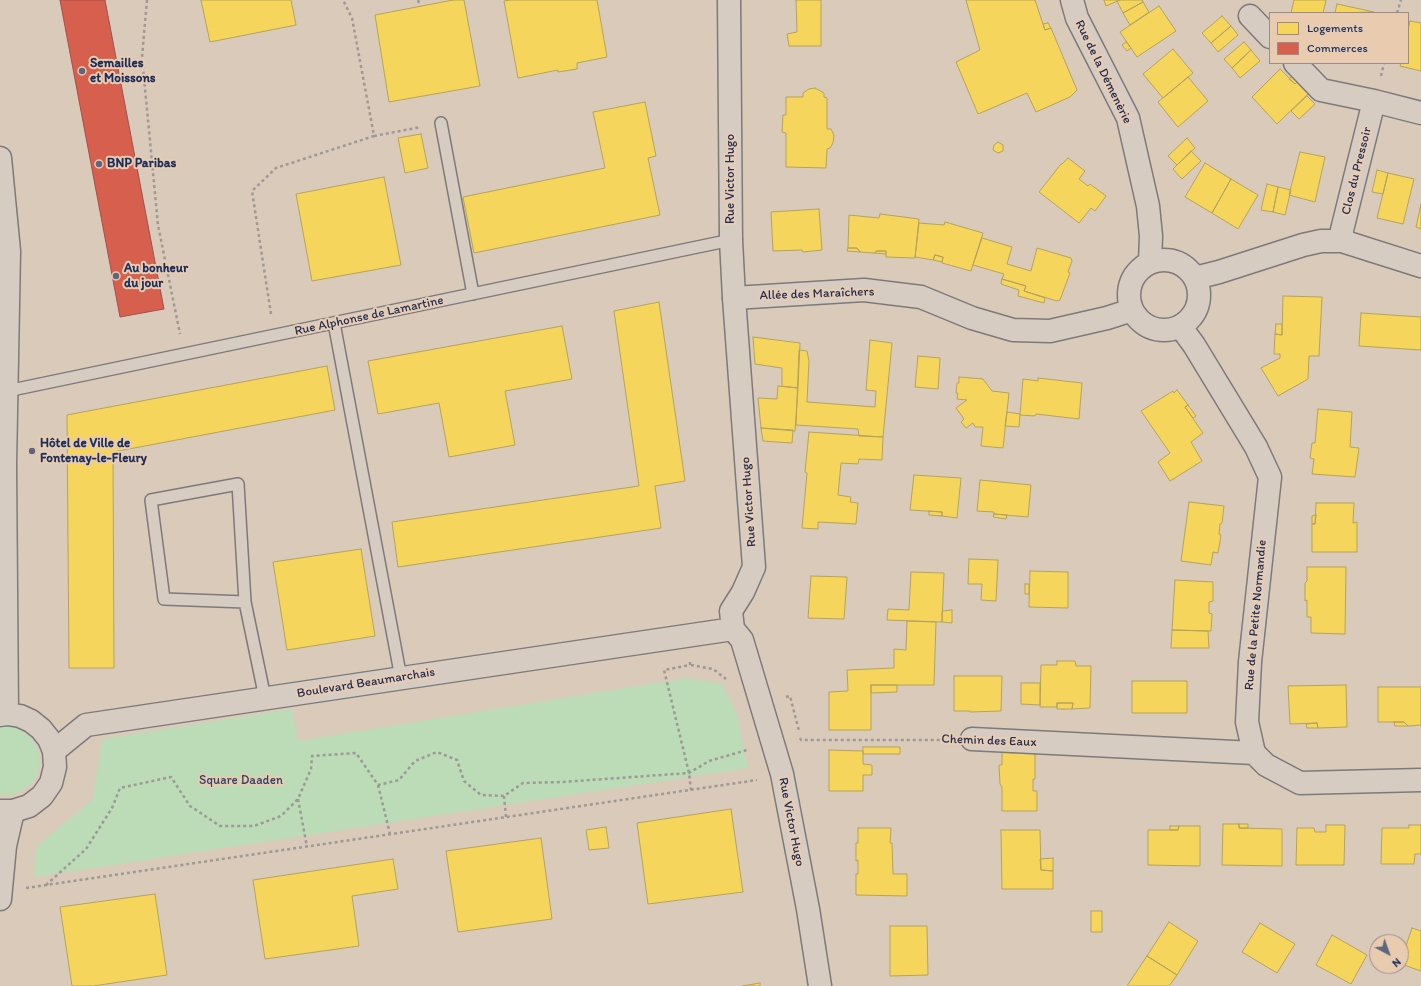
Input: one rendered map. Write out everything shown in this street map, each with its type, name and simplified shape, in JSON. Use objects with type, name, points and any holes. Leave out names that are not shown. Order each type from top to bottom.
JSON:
[{"type":"street","name":"Rue Victor Hugo","points":[[729,0],[731,240],[754,566],[732,620],[742,640],[782,774],[808,909],[820,986]]},
{"type":"street","name":"Rue de la Démenèrie","points":[[1072,0],[1077,18],[1128,118],[1148,206],[1151,236],[1150,262]]},
{"type":"street","points":[[1250,16],[1269,36]]},
{"type":"street","points":[[1296,64],[1321,90],[1421,112]]},
{"type":"street","name":"Clos du Pressoir","points":[[1342,241],[1342,230],[1374,101]]},
{"type":"street","points":[[0,158],[9,251],[3,541],[4,715],[20,716],[31,721],[41,729],[49,739],[54,751],[55,767],[51,783],[42,796],[29,806],[7,811],[0,899]]},
{"type":"street","points":[[1195,278],[1219,272],[1303,245],[1321,241],[1342,241],[1421,266]]},
{"type":"street","points":[[1159,260],[1175,262],[1188,269],[1195,278],[1198,288],[1198,300],[1195,310],[1189,320],[1180,326],[1169,330],[1158,330],[1147,326],[1132,310],[1129,300],[1129,289],[1133,278],[1140,269],[1150,262],[1159,260]]},
{"type":"street","name":"Allée des Maraîchers","points":[[734,298],[864,290],[921,297],[972,318],[1013,330],[1050,331],[1107,318],[1132,310]]},
{"type":"street","name":"Rue de la Petite Normandie","points":[[1180,326],[1194,345],[1256,447],[1270,477],[1250,662],[1247,722],[1254,753]]},
{"type":"street","name":"Boulevard Beaumarchais","points":[[54,751],[86,725],[687,636],[732,620]]},
{"type":"street","name":"Chemin des Eaux","points":[[972,740],[1254,753]]},
{"type":"street","points":[[1254,753],[1266,765],[1300,783],[1421,780]]},
{"type":"lane","points":[[441,123],[473,294]]},
{"type":"lane","name":"Rue Alphonse de Lamartine","points":[[7,391],[731,240]]},
{"type":"lane","points":[[334,323],[401,678]]},
{"type":"lane","points":[[245,602],[164,599],[151,500],[238,484],[245,602],[265,698]]},
{"type":"path","points":[[147,0],[142,57],[158,225],[184,354]]},
{"type":"path","points":[[343,0],[352,18],[374,136]]},
{"type":"path","points":[[418,0],[420,6]]},
{"type":"path","points":[[1397,12],[1401,0]]},
{"type":"path","points":[[275,335],[252,191],[276,168],[374,136],[441,123]]},
{"type":"path","points":[[687,636],[690,665]]},
{"type":"path","points":[[691,790],[689,773],[664,670],[690,665],[713,669],[730,683]]},
{"type":"path","name":"Chemin des Eaux","points":[[760,702],[790,696],[801,740],[972,740]]},
{"type":"path","points":[[378,784],[399,780],[415,761],[437,752],[457,760],[464,781],[481,795],[504,796],[523,783],[562,782],[689,773],[709,761],[753,748]]},
{"type":"path","points":[[46,885],[86,849],[112,808],[120,788],[171,776],[190,806],[220,826],[254,826],[281,816],[298,799],[311,769],[312,756],[356,753],[378,784],[390,834]]},
{"type":"path","points":[[25,888],[761,780]]},
{"type":"path","points":[[504,796],[506,817]]},
{"type":"path","points":[[298,799],[307,846]]},
{"type":"green space","name":"Square Daaden","points":[[687,678],[722,684],[737,714],[748,768],[34,877],[36,847],[93,799],[102,739],[292,709],[298,741]]},
{"type":"green space","points":[[8,726],[19,729],[28,735],[35,743],[39,753],[40,764],[37,775],[31,784],[22,791],[11,795],[0,795],[0,727]]},
{"type":"building: Logements","points":[[201,0],[291,0],[296,25],[210,42]]},
{"type":"building: Logements","points":[[453,0],[464,0],[480,86],[389,102],[375,15]]},
{"type":"building: Logements","points":[[597,0],[607,57],[577,63],[577,69],[558,72],[558,70],[518,78],[504,1]]},
{"type":"building: Logements","points":[[796,0],[821,0],[821,46],[789,46],[787,34],[797,32]]},
{"type":"building: Logements","points":[[966,0],[1035,0],[1045,30],[1051,28],[1077,90],[1070,97],[1036,112],[1027,93],[978,114],[956,62],[980,50]]},
{"type":"building: Logements","points":[[1104,0],[1120,0],[1106,6]]},
{"type":"building: Logements","points":[[1142,0],[1143,2],[1123,13],[1117,1]]},
{"type":"building: Logements","points":[[1294,0],[1326,0],[1323,12],[1291,12]]},
{"type":"building: Logements","points":[[1143,2],[1149,12],[1130,25],[1123,13]]},
{"type":"building: Logements","points":[[1337,4],[1374,12],[1335,12]]},
{"type":"building: Logements","points":[[1159,6],[1176,31],[1137,57],[1120,32]]},
{"type":"building: Logements","points":[[1222,16],[1231,26],[1211,43],[1202,33]]},
{"type":"building: Logements","points":[[1410,21],[1421,23],[1421,71],[1400,66],[1401,64],[1409,64]]},
{"type":"building: Logements","points":[[1048,23],[1051,28],[1045,30],[1043,24]]},
{"type":"building: Logements","points":[[1231,26],[1238,35],[1218,52],[1211,43]]},
{"type":"building: Logements","points":[[1126,42],[1131,48],[1127,51],[1122,45]]},
{"type":"building: Logements","points":[[1244,42],[1251,50],[1232,68],[1224,59]]},
{"type":"building: Logements","points":[[1173,49],[1193,73],[1163,98],[1143,74]]},
{"type":"building: Logements","points":[[1251,50],[1260,61],[1240,78],[1232,68]]},
{"type":"building: Logements","points":[[1280,69],[1295,84],[1300,79],[1311,91],[1277,124],[1252,97]]},
{"type":"building: Logements","points":[[1295,74],[1300,79],[1295,84],[1289,79]]},
{"type":"building: Logements","points":[[1188,77],[1208,101],[1178,127],[1158,102]]},
{"type":"building: Logements","points":[[815,88],[824,93],[824,97],[827,98],[827,129],[831,129],[834,135],[833,143],[830,148],[827,149],[826,168],[786,167],[786,133],[782,132],[783,115],[786,115],[786,97],[803,97],[803,93],[809,89]]},
{"type":"building: Logements","points":[[1307,96],[1315,104],[1299,119],[1291,111]]},
{"type":"building: Logements","points":[[645,102],[656,156],[648,158],[660,215],[474,253],[463,197],[605,168],[593,112]]},
{"type":"building: Logements","points":[[421,134],[428,168],[405,173],[398,138]]},
{"type":"building: Logements","points":[[1187,138],[1195,148],[1177,165],[1168,156]]},
{"type":"building: Logements","points":[[998,142],[1003,145],[1003,151],[998,153],[993,150],[994,145]]},
{"type":"building: Logements","points":[[1191,151],[1201,161],[1182,179],[1173,169]]},
{"type":"building: Logements","points":[[1300,152],[1325,157],[1315,202],[1289,195]]},
{"type":"building: Logements","points":[[1068,158],[1085,171],[1079,179],[1088,186],[1090,184],[1106,196],[1095,211],[1091,208],[1079,223],[1039,192],[1061,164]]},
{"type":"building: Logements","points":[[1205,163],[1231,179],[1212,213],[1185,197]]},
{"type":"building: Logements","points":[[1377,170],[1388,173],[1383,194],[1372,192]]},
{"type":"building: Logements","points":[[1388,173],[1414,179],[1403,224],[1377,218]]},
{"type":"building: Logements","points":[[384,177],[401,265],[312,281],[296,194]]},
{"type":"building: Logements","points":[[1231,179],[1258,195],[1238,229],[1212,213]]},
{"type":"building: Logements","points":[[1267,184],[1278,187],[1273,212],[1261,210]]},
{"type":"building: Logements","points":[[1278,187],[1291,190],[1285,215],[1273,212]]},
{"type":"building: Logements","points":[[1421,204],[1421,229],[1416,227]]},
{"type":"building: Logements","points":[[819,209],[822,250],[803,252],[802,250],[773,251],[771,212]]},
{"type":"building: Logements","points":[[880,214],[919,219],[915,258],[886,257],[886,251],[877,251],[874,253],[860,252],[857,248],[848,248],[849,215],[879,218]]},
{"type":"building: Logements","points":[[945,222],[983,233],[971,271],[942,263],[943,257],[935,255],[933,260],[915,257],[919,223],[944,225]]},
{"type":"building: Logements","points":[[982,238],[1012,247],[1007,264],[1031,271],[1037,248],[1071,258],[1072,261],[1068,272],[1070,273],[1060,300],[1057,301],[1024,291],[1026,286],[1002,279],[1004,274],[973,265]]},
{"type":"building: Logements","points":[[848,248],[857,248],[860,252],[847,251]]},
{"type":"building: Logements","points":[[877,251],[886,251],[886,254],[874,253]]},
{"type":"building: Logements","points":[[935,255],[943,257],[942,262],[933,260]]},
{"type":"building: Logements","points":[[1002,279],[1026,286],[1024,291],[1045,298],[1044,303],[1018,296],[1019,290],[1001,284]]},
{"type":"building: Logements","points":[[1283,296],[1322,297],[1319,356],[1309,356],[1308,379],[1278,396],[1261,368],[1280,358],[1280,354],[1274,354],[1275,334],[1282,335]]},
{"type":"building: Logements","points":[[659,302],[685,481],[655,486],[661,528],[398,567],[392,522],[639,486],[614,311]]},
{"type":"building: Logements","points":[[1361,313],[1421,317],[1421,350],[1359,346]]},
{"type":"building: Logements","points":[[1276,324],[1282,324],[1282,335],[1275,334]]},
{"type":"building: Logements","points":[[562,326],[572,379],[505,391],[515,445],[449,457],[439,403],[378,414],[368,361]]},
{"type":"building: Logements","points":[[753,337],[800,343],[798,388],[782,386],[782,368],[755,364]]},
{"type":"building: Logements","points":[[870,340],[892,343],[883,437],[859,436],[858,429],[796,425],[799,350],[807,351],[809,361],[807,402],[875,407],[876,391],[866,390]]},
{"type":"building: Logements","points":[[918,356],[940,358],[938,389],[915,387]]},
{"type":"building: Logements","points":[[327,366],[335,410],[113,452],[114,668],[69,668],[67,415]]},
{"type":"building: Logements","points":[[959,377],[983,379],[992,391],[1009,393],[1003,448],[981,446],[983,427],[975,427],[973,423],[966,428],[961,422],[964,419],[956,408],[967,400],[957,399],[958,393],[956,393]]},
{"type":"building: Logements","points":[[1038,378],[1082,383],[1079,419],[1036,414],[1035,416],[1020,415],[1023,379],[1038,381]]},
{"type":"building: Logements","points":[[778,386],[798,388],[795,431],[761,428],[758,398],[777,399]]},
{"type":"building: Logements","points":[[1177,390],[1188,405],[1185,407],[1203,433],[1191,442],[1202,461],[1170,481],[1158,462],[1170,453],[1141,411]]},
{"type":"building: Logements","points":[[1188,405],[1196,416],[1193,418],[1185,407]]},
{"type":"building: Logements","points":[[1318,409],[1352,412],[1350,447],[1359,448],[1355,477],[1312,474],[1314,459],[1310,458],[1312,443],[1315,443]]},
{"type":"building: Logements","points":[[1007,412],[1020,414],[1019,427],[1005,426]]},
{"type":"building: Logements","points":[[761,428],[793,430],[792,443],[763,441]]},
{"type":"building: Logements","points":[[809,432],[883,437],[882,460],[859,459],[858,464],[841,463],[838,495],[851,497],[850,502],[858,503],[856,524],[818,522],[818,529],[802,528]]},
{"type":"building: Logements","points":[[914,475],[961,478],[957,518],[942,516],[942,512],[910,510]]},
{"type":"building: Logements","points":[[980,480],[1031,485],[1028,517],[977,511]]},
{"type":"building: Logements","points":[[1189,502],[1224,506],[1222,523],[1220,524],[1219,534],[1221,535],[1218,553],[1213,552],[1211,565],[1181,561]]},
{"type":"building: Logements","points":[[1316,503],[1354,503],[1353,523],[1357,522],[1357,552],[1312,552],[1312,524],[1315,524]]},
{"type":"building: Logements","points":[[929,511],[942,512],[942,516],[929,515]]},
{"type":"building: Logements","points":[[994,514],[1007,515],[1006,519],[993,517]]},
{"type":"building: Logements","points":[[1316,515],[1315,524],[1312,524],[1312,516]]},
{"type":"building: Logements","points":[[361,549],[375,636],[287,650],[273,562]]},
{"type":"building: Logements","points":[[969,559],[998,560],[996,601],[981,600],[982,584],[968,584]]},
{"type":"building: Logements","points":[[1307,567],[1346,567],[1345,634],[1311,633],[1311,617],[1307,617],[1307,600],[1305,601]]},
{"type":"building: Logements","points":[[1030,571],[1068,572],[1068,608],[1029,607]]},
{"type":"building: Logements","points":[[911,572],[944,573],[942,622],[887,620],[888,609],[909,610]]},
{"type":"building: Logements","points":[[811,576],[847,577],[844,619],[808,618]]},
{"type":"building: Logements","points":[[1175,580],[1213,582],[1213,601],[1209,602],[1209,613],[1212,614],[1211,631],[1172,630]]},
{"type":"building: Logements","points":[[1025,584],[1029,584],[1029,594],[1025,594]]},
{"type":"building: Logements","points":[[952,610],[952,623],[942,622],[942,611]]},
{"type":"building: Logements","points":[[907,621],[936,622],[934,685],[871,685],[871,730],[829,730],[829,692],[848,691],[847,670],[894,668],[894,649],[906,650]]},
{"type":"building: Logements","points":[[1172,630],[1208,631],[1209,648],[1171,648]]},
{"type":"building: Logements","points":[[1057,661],[1075,661],[1076,666],[1091,666],[1090,708],[1072,709],[1073,703],[1057,703],[1057,707],[1040,707],[1041,665],[1057,665]]},
{"type":"building: Logements","points":[[954,676],[1002,676],[1001,711],[954,711]]},
{"type":"building: Logements","points":[[1132,681],[1187,681],[1187,713],[1132,713]]},
{"type":"building: Logements","points":[[1021,683],[1040,683],[1040,705],[1021,704]]},
{"type":"building: Logements","points":[[871,685],[897,685],[897,692],[871,693]]},
{"type":"building: Logements","points":[[1346,685],[1347,727],[1318,728],[1317,723],[1290,724],[1288,686]]},
{"type":"building: Logements","points":[[1378,687],[1421,687],[1421,725],[1408,726],[1404,722],[1378,722]]},
{"type":"building: Logements","points":[[1057,703],[1073,703],[1072,709],[1057,709]]},
{"type":"building: Logements","points":[[1394,722],[1404,722],[1408,726],[1395,726]]},
{"type":"building: Logements","points":[[1317,723],[1318,728],[1307,728],[1306,724]]},
{"type":"building: Logements","points":[[863,747],[900,747],[900,754],[863,754]]},
{"type":"building: Logements","points":[[829,750],[863,751],[863,764],[872,765],[872,775],[863,775],[863,791],[829,791]]},
{"type":"building: Logements","points":[[1002,752],[1035,752],[1035,779],[1033,779],[1033,791],[1037,791],[1037,811],[1002,811],[1002,787],[1000,784],[999,765],[1002,765]]},
{"type":"building: Logements","points":[[731,809],[743,892],[648,904],[637,823]]},
{"type":"building: Logements","points":[[1223,824],[1239,824],[1239,828],[1282,829],[1282,866],[1222,865]]},
{"type":"building: Logements","points":[[1239,824],[1248,824],[1248,828],[1239,828]]},
{"type":"building: Logements","points":[[1326,825],[1345,825],[1344,865],[1296,865],[1297,828],[1314,828],[1315,832],[1326,832]]},
{"type":"building: Logements","points":[[1409,825],[1421,825],[1421,854],[1415,854],[1414,864],[1381,864],[1382,828],[1409,828]]},
{"type":"building: Logements","points":[[1170,826],[1179,826],[1178,830],[1170,830]]},
{"type":"building: Logements","points":[[1179,826],[1200,826],[1200,866],[1148,865],[1148,830],[1178,830]]},
{"type":"building: Logements","points":[[606,827],[609,848],[589,850],[586,830]]},
{"type":"building: Logements","points":[[858,828],[891,828],[890,843],[892,843],[893,874],[907,874],[907,896],[856,895],[858,860],[856,861],[856,843],[858,843]]},
{"type":"building: Logements","points":[[1001,830],[1040,830],[1041,870],[1053,871],[1053,889],[1002,889]]},
{"type":"building: Logements","points":[[541,838],[552,919],[458,932],[446,851]]},
{"type":"building: Logements","points":[[1053,858],[1053,871],[1041,870],[1040,859]]},
{"type":"building: Logements","points":[[393,859],[398,889],[352,896],[359,946],[265,959],[253,880]]},
{"type":"building: Logements","points":[[155,894],[167,975],[93,986],[72,986],[60,907]]},
{"type":"building: Logements","points":[[1091,911],[1102,911],[1102,932],[1091,932]]},
{"type":"building: Logements","points":[[1169,922],[1198,941],[1177,975],[1147,956]]},
{"type":"building: Logements","points":[[1260,923],[1295,944],[1277,973],[1242,952]]},
{"type":"building: Logements","points":[[890,926],[927,926],[928,975],[890,976]]},
{"type":"building: Logements","points":[[1412,928],[1421,931],[1421,971],[1409,967],[1409,937]]},
{"type":"building: Logements","points":[[1332,935],[1367,955],[1351,984],[1316,965]]},
{"type":"building: Logements","points":[[1147,956],[1177,975],[1169,986],[1127,986]]},
{"type":"building: Logements","points":[[760,983],[760,986],[742,986]]},
{"type":"building: Commerces","points":[[60,0],[105,0],[164,309],[120,317]]},
{"type":"place","name":"Semailles et Moissons","points":[[82,71]]},
{"type":"place","name":"BNP Paribas","points":[[99,164]]},
{"type":"place","name":"Au bonheur du jour","points":[[116,276]]},
{"type":"place","name":"Hôtel de Ville de Fontenay-le-Fleury","points":[[32,451]]}]
